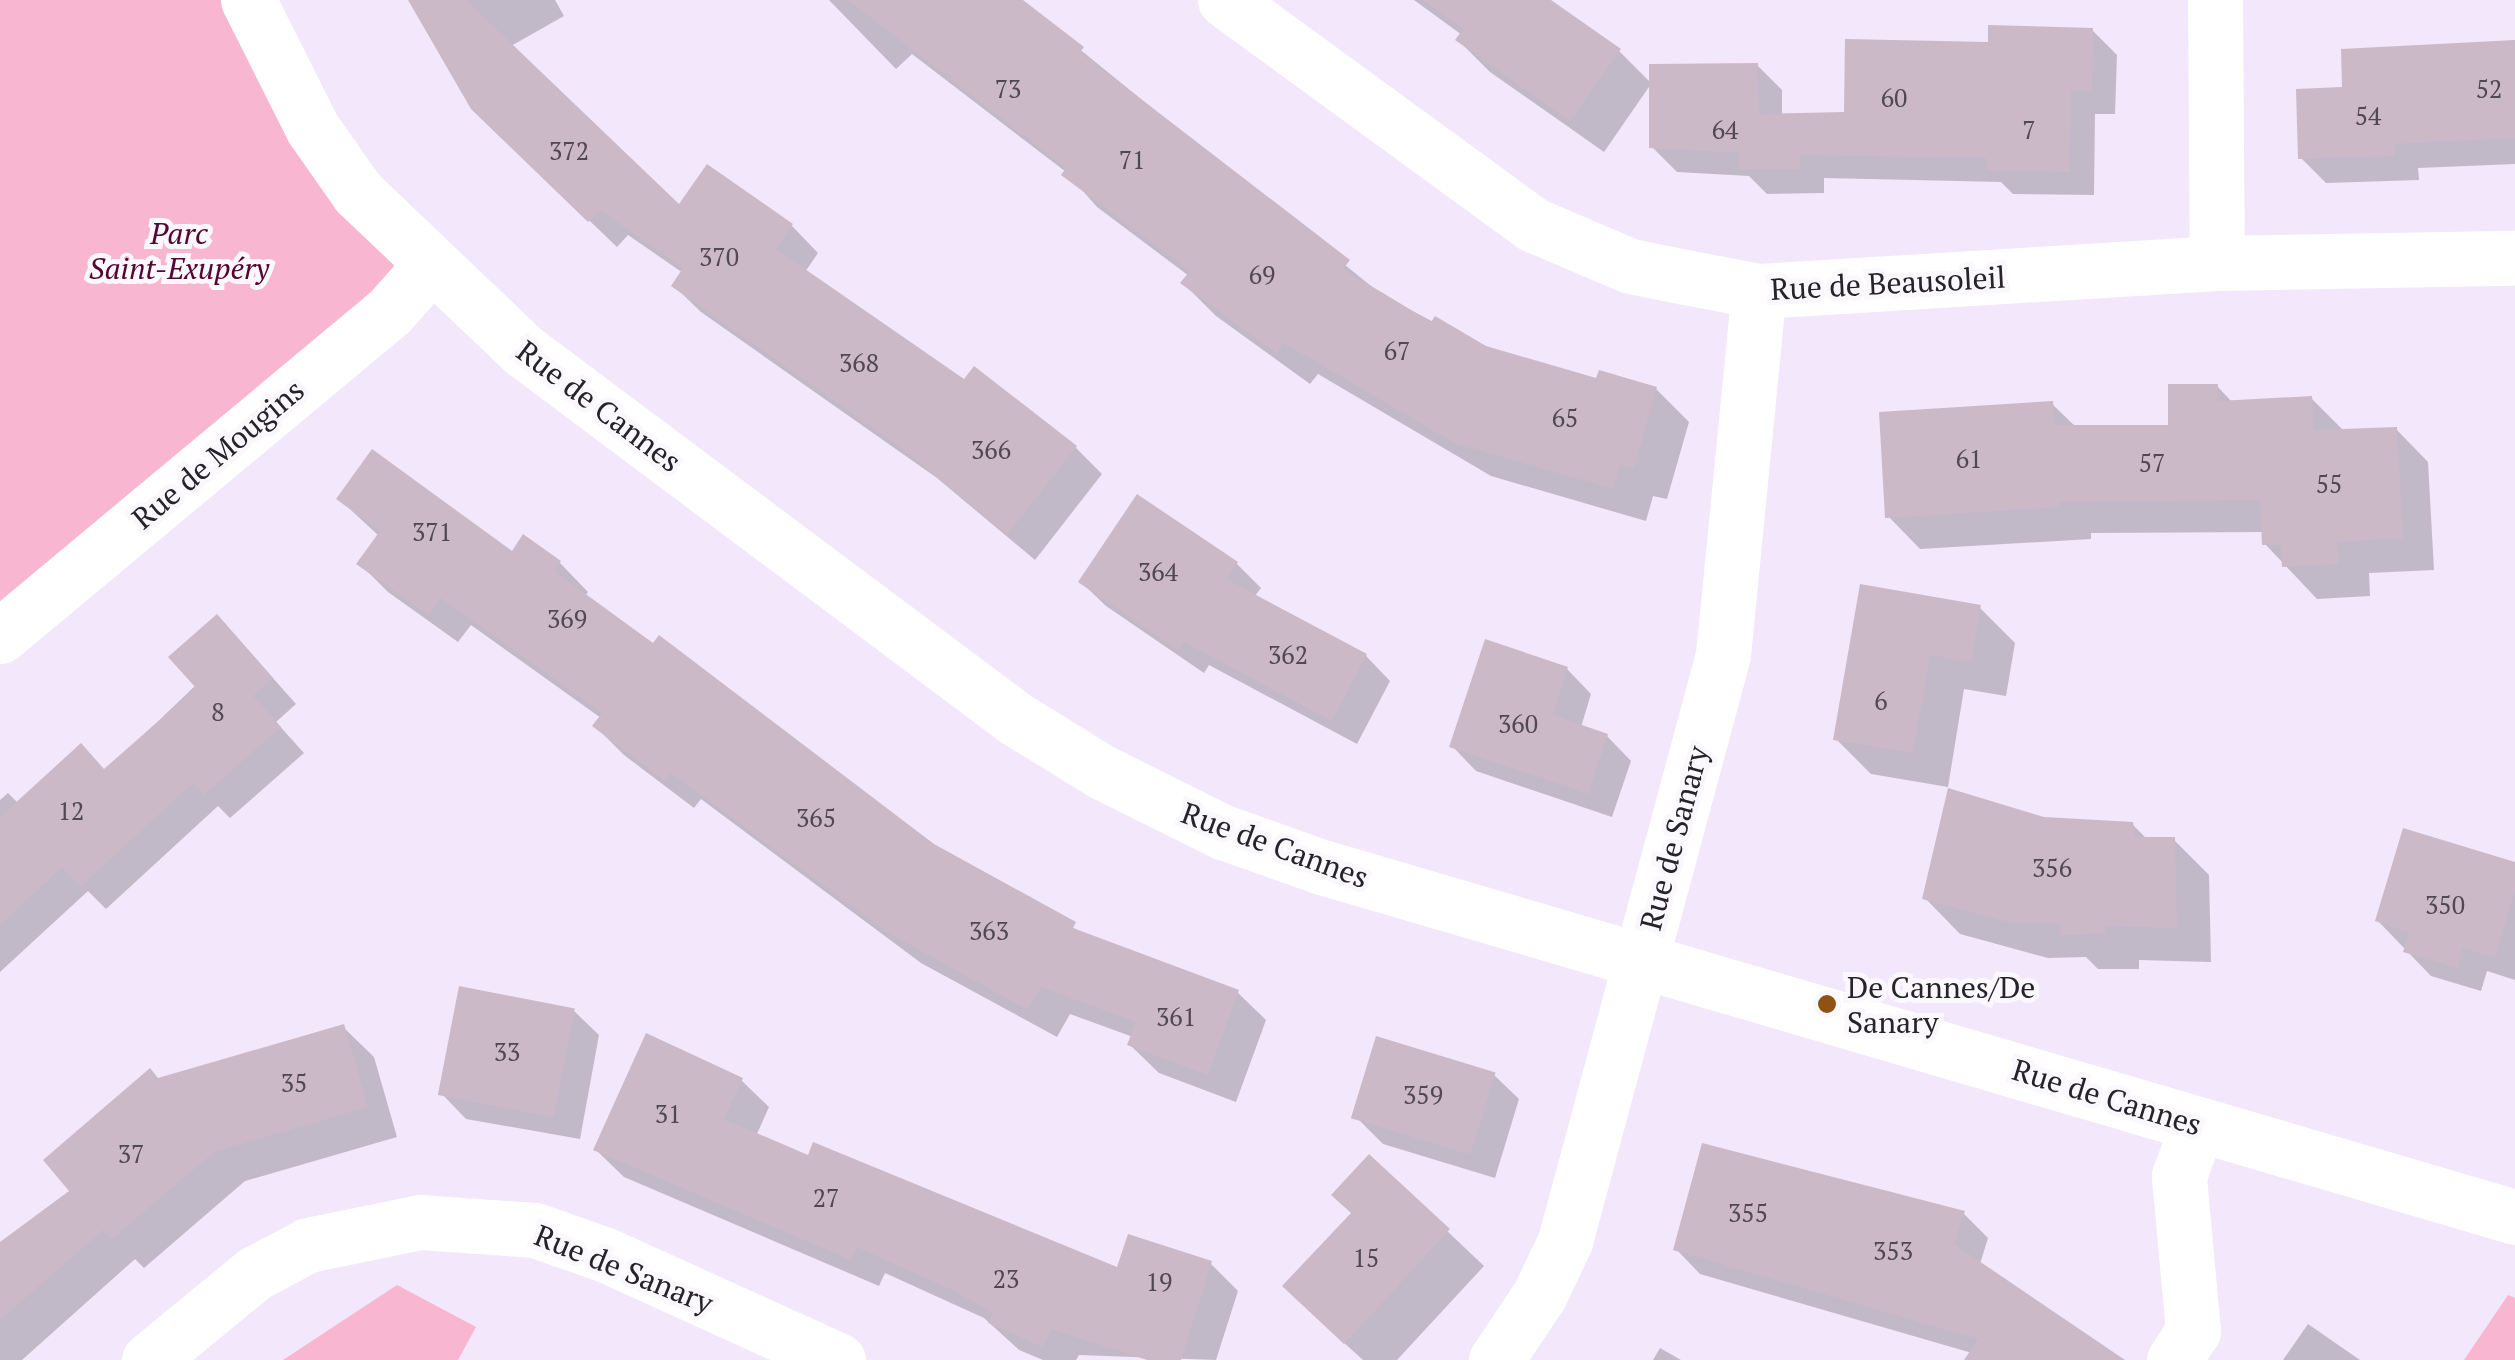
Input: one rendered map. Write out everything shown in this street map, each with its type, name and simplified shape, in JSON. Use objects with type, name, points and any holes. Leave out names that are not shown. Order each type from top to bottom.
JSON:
[{"type":"street","name":"Rue de Cannes","points":[[248,0],[313,129],[358,193],[430,266],[524,350],[1016,720],[1102,772],[1223,832],[1322,867],[2515,1217]]},
{"type":"street","name":"Rue de Beausoleil","points":[[1225,0],[1534,225],[1630,266],[1758,291],[2217,263],[2515,258]]},
{"type":"street","points":[[2216,0],[2217,263]]},
{"type":"street","name":"Rue de Mougins","points":[[0,636],[389,312],[430,266]]},
{"type":"street","name":"Rue de Sanary","points":[[1496,1360],[1540,1294],[1564,1240],[1723,655],[1758,291]]},
{"type":"street","points":[[2174,1360],[2193,1331],[2180,1176],[2198,1124]]},
{"type":"street","name":"Rue de Sanary","points":[[149,1360],[255,1273],[308,1244],[420,1222],[535,1230],[765,1346],[838,1360]]},
{"type":"green space","name":"Parc Saint-Exupéry","points":[[0,0],[248,0],[430,266],[0,636]]},
{"type":"green space","points":[[397,1285],[476,1327],[458,1360],[283,1360]]},
{"type":"green space","points":[[2508,1295],[2515,1298],[2515,1360],[2464,1360]]},
{"type":"building","points":[[408,0],[466,0],[679,204],[707,164],[793,224],[776,249],[964,379],[974,366],[1077,446],[1007,535],[907,452],[671,286],[683,268],[600,210],[588,222],[471,109]]},
{"type":"building","points":[[848,0],[1023,0],[1084,47],[1080,52],[1350,260],[1343,269],[1431,322],[1435,316],[1486,346],[1596,378],[1599,370],[1657,387],[1634,468],[1620,465],[1613,489],[1456,444],[1284,343],[1276,353],[1180,283],[1190,271],[1061,175],[1066,168]]},
{"type":"building","points":[[1423,0],[1551,0],[1621,49],[1570,121],[1455,40],[1463,29]]},
{"type":"building","points":[[1988,25],[2093,28],[2092,91],[2071,90],[2070,172],[1986,170],[1986,158],[1800,155],[1800,169],[1739,170],[1739,153],[1649,148],[1649,64],[1758,63],[1759,114],[1844,112],[1845,39],[1988,42]]},
{"type":"building","points":[[2515,40],[2515,138],[2394,144],[2395,156],[2298,159],[2296,89],[2342,87],[2341,49]]},
{"type":"building","points":[[2168,384],[2218,384],[2218,401],[2312,396],[2314,430],[2397,427],[2403,538],[2337,542],[2339,564],[2282,567],[2281,545],[2262,545],[2260,500],[2059,502],[2060,507],[1885,518],[1879,412],[2053,401],[2055,425],[2168,425]]},
{"type":"building","points":[[372,449],[512,551],[523,534],[561,561],[554,571],[653,643],[659,635],[934,844],[1076,922],[1073,928],[1239,990],[1208,1075],[1127,1045],[1136,1022],[1041,987],[1028,1010],[890,934],[671,773],[665,781],[592,726],[602,713],[441,598],[428,615],[356,564],[380,531],[336,499]]},
{"type":"building","points":[[1137,494],[1238,562],[1226,579],[1367,654],[1332,721],[1184,642],[1178,650],[1078,582]]},
{"type":"building","points":[[1860,584],[1981,605],[1971,662],[1930,655],[1913,753],[1833,740]]},
{"type":"building","points":[[217,614],[273,678],[253,696],[281,727],[204,795],[193,783],[80,887],[62,867],[0,925],[0,817],[81,743],[104,769],[196,688],[168,657]]},
{"type":"building","points":[[1485,639],[1568,667],[1553,715],[1608,734],[1588,794],[1449,747]]},
{"type":"building","points":[[1948,788],[2044,817],[2133,822],[2135,837],[2175,837],[2177,928],[2105,926],[2105,934],[2060,935],[2060,923],[2011,923],[1922,899]]},
{"type":"building","points":[[2403,828],[2515,862],[2515,890],[2495,958],[2463,948],[2457,968],[2403,952],[2409,932],[2375,921]]},
{"type":"building","points":[[459,986],[575,1009],[554,1117],[438,1095]]},
{"type":"building","points":[[344,1024],[368,1107],[214,1152],[112,1239],[103,1230],[0,1320],[0,1242],[69,1191],[43,1160],[150,1068],[158,1078]]},
{"type":"building","points":[[646,1033],[743,1078],[724,1119],[808,1155],[813,1142],[1117,1267],[1128,1234],[1212,1261],[1181,1360],[1147,1360],[1051,1329],[1043,1347],[988,1323],[993,1313],[954,1291],[857,1247],[851,1260],[593,1150]]},
{"type":"building","points":[[1376,1036],[1496,1073],[1470,1155],[1351,1118]]},
{"type":"building","points":[[1702,1143],[1965,1211],[1954,1244],[2125,1360],[1964,1360],[1978,1339],[1673,1250]]},
{"type":"building","points":[[1369,1154],[1450,1229],[1344,1344],[1282,1286],[1351,1213],[1331,1195]]},
{"type":"place","name":"De Cannes/De Sanary","points":[[1827,1004]]}]
